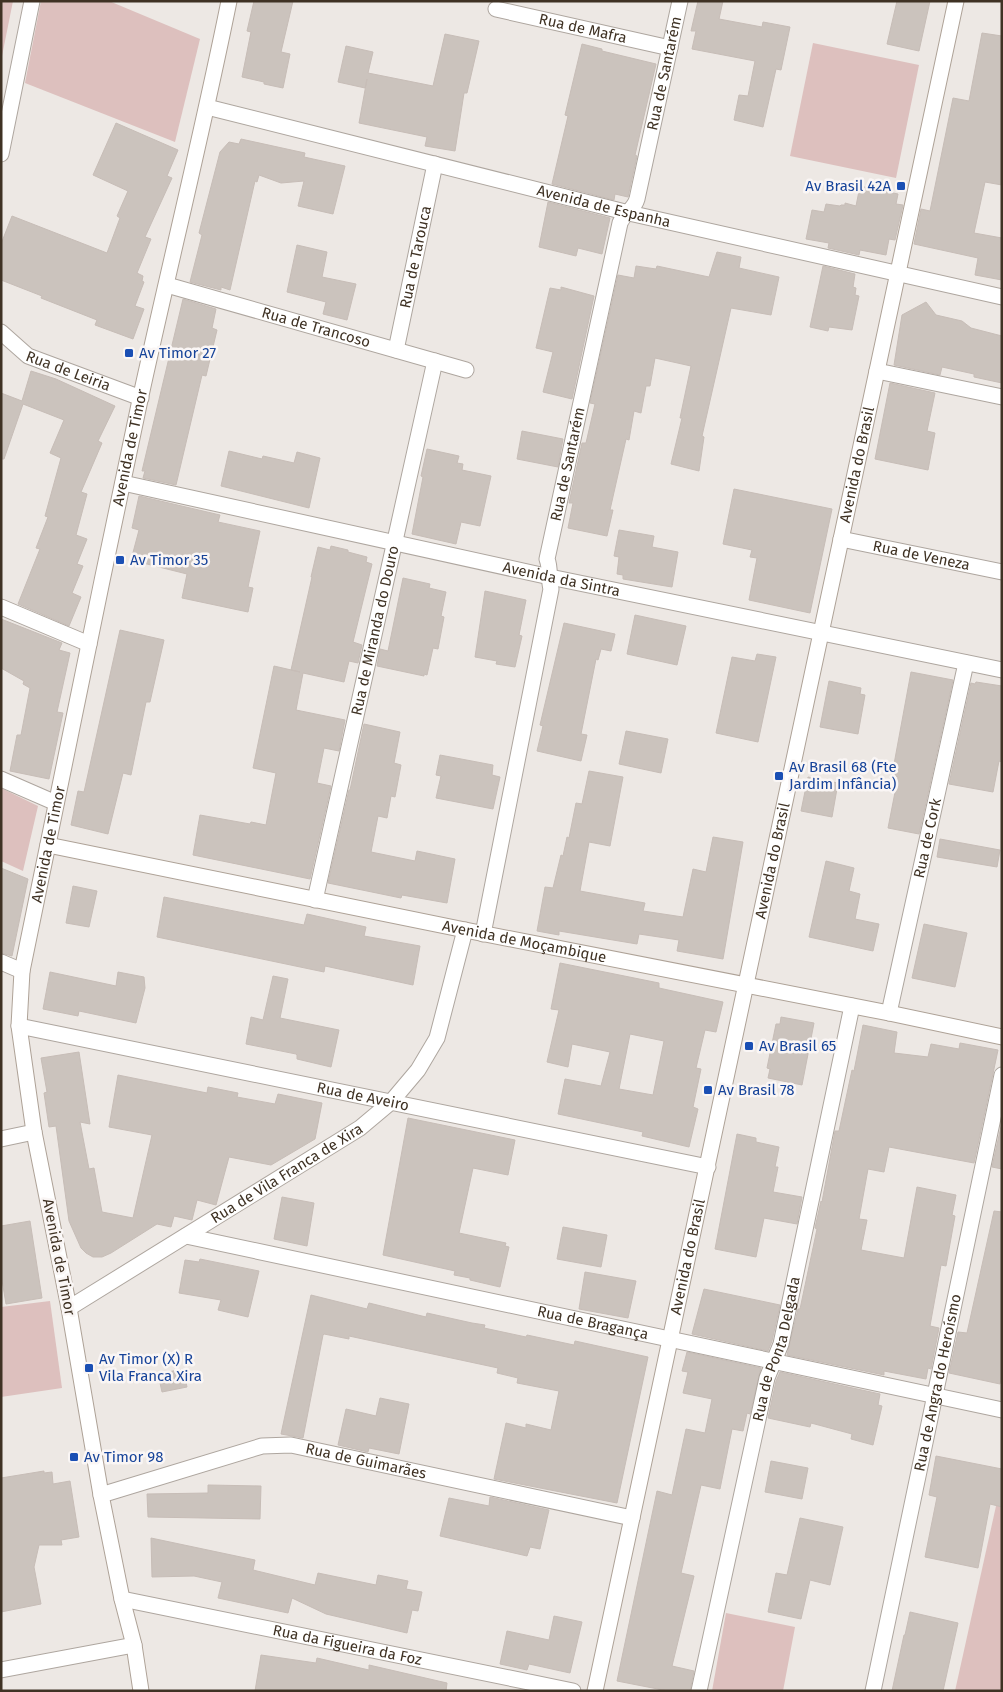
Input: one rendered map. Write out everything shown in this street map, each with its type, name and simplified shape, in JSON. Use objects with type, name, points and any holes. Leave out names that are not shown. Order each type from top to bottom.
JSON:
[{"type":"street","points":[[1,154],[32,1]]},
{"type":"street","name":"Avenida de Timor","points":[[142,1691],[134,1646],[122,1599],[69,1308],[34,1132],[19,1026],[22,971],[56,803],[141,398],[229,1]]},
{"type":"street","name":"Rua de Santarém","points":[[482,934],[551,589],[551,569],[547,559],[620,223],[623,217],[633,208],[637,199],[680,1]]},
{"type":"street","name":"Avenida do Brasil","points":[[595,1691],[956,1]]},
{"type":"street","name":"Rua de Mafra","points":[[496,9],[670,48]]},
{"type":"street","name":"Avenida de Espanha","points":[[207,107],[628,213],[1002,297]]},
{"type":"street","name":"Rua de Tarouca","points":[[396,350],[435,164]]},
{"type":"street","name":"Rua de Trancoso","points":[[167,285],[466,370]]},
{"type":"street","name":"Rua de Leiria","points":[[1,332],[28,356],[141,398]]},
{"type":"street","name":"Rua de Miranda do Douro","points":[[315,900],[435,361]]},
{"type":"street","points":[[877,371],[1002,397]]},
{"type":"street","name":"Avenida da Sintra","points":[[123,483],[550,577],[1002,670]]},
{"type":"street","name":"Rua de Veneza","points":[[841,539],[1002,572]]},
{"type":"street","points":[[1,607],[89,644]]},
{"type":"street","name":"Rua de Cork","points":[[889,1013],[966,663]]},
{"type":"street","points":[[1,779],[56,803]]},
{"type":"street","name":"Avenida de Moçambique","points":[[48,845],[482,934],[889,1013],[1002,1037]]},
{"type":"street","name":"Rua de Vila Franca de Xira","points":[[69,1308],[360,1128],[391,1102],[418,1070],[436,1038],[465,930]]},
{"type":"street","points":[[1,962],[22,971]]},
{"type":"street","name":"Rua de Ponta Delgada","points":[[699,1691],[767,1378],[781,1344],[852,1006]]},
{"type":"street","name":"Rua de Aveiro","points":[[19,1026],[708,1168]]},
{"type":"street","name":"Rua de Angra do Heroísmo","points":[[873,1691],[1002,1075]]},
{"type":"street","points":[[1,1139],[34,1132]]},
{"type":"street","name":"Rua de Bragança","points":[[186,1236],[1002,1410]]},
{"type":"street","name":"Rua de Guimarães","points":[[102,1495],[262,1446],[291,1445],[632,1518]]},
{"type":"street","name":"Rua da Figueira da Foz","points":[[122,1599],[573,1691]]},
{"type":"street","points":[[1,1670],[134,1646]]},
{"type":"shaded area","points":[[1,1],[13,1],[1,61]]},
{"type":"shaded area","points":[[41,1],[109,1],[200,39],[175,142],[25,83]]},
{"type":"shaded area","points":[[813,43],[919,65],[896,178],[790,156]]},
{"type":"shaded area","points":[[1,788],[38,806],[23,871],[1,861]]},
{"type":"shaded area","points":[[50,1301],[62,1388],[1,1397],[1,1307]]},
{"type":"shaded area","points":[[1002,1479],[1002,1691],[955,1691]]},
{"type":"shaded area","points":[[726,1613],[795,1627],[783,1691],[712,1691]]},
{"type":"building","points":[[254,1],[293,1],[281,52],[290,54],[283,88],[242,77],[251,32],[247,31]]},
{"type":"building","points":[[698,1],[723,1],[719,19],[762,27],[763,22],[790,27],[781,70],[776,69],[763,127],[734,120],[739,95],[748,96],[755,61],[692,49],[696,31],[691,31]]},
{"type":"building","points":[[897,1],[930,1],[919,51],[887,44]]},
{"type":"building","points":[[982,33],[1002,36],[1002,185],[985,182],[974,233],[1002,238],[1002,280],[975,275],[978,258],[914,244],[921,209],[930,211],[953,98],[969,101]]},
{"type":"building","points":[[445,34],[479,41],[467,93],[464,93],[455,151],[425,146],[427,137],[359,123],[367,79],[365,88],[338,82],[346,46],[373,52],[368,73],[433,86]]},
{"type":"building","points":[[582,44],[602,49],[602,51],[656,64],[635,155],[637,156],[628,197],[615,194],[614,200],[552,184],[568,116],[565,115]]},
{"type":"building","points":[[116,123],[178,150],[167,176],[172,178],[145,237],[151,239],[137,273],[143,276],[142,281],[144,282],[135,306],[144,309],[133,339],[95,325],[97,320],[1,280],[1,244],[12,216],[107,253],[120,218],[117,216],[128,191],[93,175]]},
{"type":"building","points":[[241,139],[305,153],[304,157],[345,166],[333,214],[298,206],[304,181],[281,183],[259,175],[257,182],[255,181],[230,290],[221,287],[221,290],[190,282],[202,235],[199,233],[220,152],[229,142],[239,144]]},
{"type":"building","points":[[860,186],[898,194],[896,204],[903,205],[895,240],[889,239],[886,255],[860,250],[859,255],[828,248],[829,243],[806,239],[812,210],[824,212],[826,204],[840,206],[845,205],[845,203],[856,206]]},
{"type":"building","points":[[548,202],[610,218],[602,254],[578,248],[576,256],[539,247]]},
{"type":"building","points":[[297,245],[327,252],[322,277],[356,284],[347,320],[323,314],[326,302],[287,292]]},
{"type":"building","points":[[717,252],[741,257],[739,268],[779,277],[771,315],[731,308],[702,436],[704,437],[699,471],[671,464],[682,418],[680,418],[691,366],[655,358],[650,386],[646,386],[641,413],[634,411],[629,440],[626,439],[610,510],[613,510],[607,536],[568,528],[573,503],[569,503],[582,443],[586,443],[595,404],[590,403],[618,275],[634,278],[636,266],[656,269],[657,266],[709,277]]},
{"type":"building","points":[[823,266],[855,274],[853,287],[856,288],[855,295],[859,296],[852,330],[829,327],[828,331],[810,327]]},
{"type":"building","points":[[561,287],[594,296],[572,399],[543,392],[553,352],[536,348],[550,288],[561,290]]},
{"type":"building","points":[[183,299],[216,309],[212,328],[217,330],[206,376],[202,375],[176,485],[143,478],[145,471],[142,471]]},
{"type":"building","points":[[926,302],[936,315],[962,321],[971,328],[1002,336],[1002,383],[942,367],[940,375],[894,365],[902,315]]},
{"type":"building","points":[[31,371],[56,379],[115,406],[98,441],[102,443],[81,492],[87,494],[76,535],[87,539],[77,564],[83,566],[72,593],[81,597],[69,626],[18,604],[40,549],[36,548],[48,517],[45,516],[61,458],[50,453],[64,420],[23,404],[4,459],[1,459],[1,393],[22,401]]},
{"type":"building","points":[[890,383],[935,393],[927,431],[935,433],[928,470],[875,459]]},
{"type":"building","points":[[522,431],[563,439],[558,467],[517,459]]},
{"type":"building","points":[[427,449],[459,456],[457,463],[463,464],[462,470],[491,476],[480,526],[461,522],[456,544],[412,534]]},
{"type":"building","points":[[229,451],[262,459],[263,456],[294,463],[297,452],[320,458],[309,508],[221,486]]},
{"type":"building","points":[[734,489],[832,509],[810,613],[749,600],[757,558],[750,557],[752,550],[723,544]]},
{"type":"building","points":[[139,496],[220,515],[218,522],[260,531],[248,587],[253,588],[248,612],[182,598],[187,574],[131,560],[139,530],[132,528]]},
{"type":"building","points":[[619,530],[654,536],[652,547],[678,552],[672,587],[623,579],[623,575],[617,574],[619,557],[614,556]]},
{"type":"building","points":[[331,546],[367,557],[366,562],[372,564],[353,642],[362,645],[358,663],[349,661],[344,682],[303,673],[296,710],[345,720],[339,751],[324,748],[317,783],[331,786],[310,879],[193,855],[200,815],[266,825],[276,773],[253,768],[274,666],[291,670],[318,547],[330,550]]},
{"type":"building","points":[[403,578],[430,584],[429,588],[446,592],[441,616],[444,617],[438,649],[433,648],[427,675],[424,674],[424,676],[377,666],[380,649],[388,651]]},
{"type":"building","points":[[485,591],[526,600],[519,635],[522,636],[515,667],[496,664],[497,661],[475,657]]},
{"type":"building","points":[[635,615],[686,626],[677,665],[627,654]]},
{"type":"building","points":[[1,619],[62,643],[59,650],[70,653],[57,712],[63,713],[49,779],[10,771],[17,735],[21,735],[30,688],[23,684],[24,681],[1,668]]},
{"type":"building","points":[[564,623],[615,634],[611,651],[601,649],[598,660],[596,659],[581,734],[587,735],[581,761],[537,751],[543,726],[540,725]]},
{"type":"building","points":[[120,630],[164,640],[150,702],[146,702],[131,775],[123,773],[108,834],[71,825],[78,791],[84,792]]},
{"type":"building","points":[[757,654],[776,657],[758,742],[716,733],[732,657],[755,661]]},
{"type":"building","points":[[911,672],[953,680],[919,834],[888,828],[898,777],[892,775]]},
{"type":"building","points":[[829,681],[861,688],[860,694],[865,695],[858,734],[820,727]]},
{"type":"building","points":[[976,682],[1002,686],[1002,762],[999,761],[993,792],[949,784],[971,683],[975,684]]},
{"type":"building","points":[[364,724],[400,732],[394,763],[401,765],[395,797],[391,796],[387,818],[378,816],[371,852],[415,861],[417,851],[455,859],[447,903],[402,895],[401,898],[328,883]]},
{"type":"building","points":[[626,731],[668,739],[661,773],[619,764]]},
{"type":"building","points":[[440,755],[493,765],[492,775],[500,777],[493,809],[436,798],[441,776],[436,775]]},
{"type":"building","points":[[589,771],[623,777],[610,846],[589,842],[580,891],[645,903],[643,911],[683,917],[693,869],[706,872],[713,837],[743,842],[723,959],[677,951],[679,940],[639,934],[637,944],[559,931],[559,935],[537,931],[545,887],[553,888],[561,855],[563,856],[567,837],[569,838],[576,803],[582,804]]},
{"type":"building","points":[[808,777],[838,783],[832,817],[801,811]]},
{"type":"building","points":[[940,839],[1000,850],[997,867],[937,857]]},
{"type":"building","points":[[826,861],[854,868],[849,891],[860,894],[855,919],[879,924],[873,951],[809,937]]},
{"type":"building","points":[[1,868],[28,879],[12,956],[1,953]]},
{"type":"building","points":[[73,886],[97,891],[89,927],[66,923]]},
{"type":"building","points":[[164,897],[304,925],[307,914],[366,927],[364,936],[420,946],[413,985],[325,966],[324,972],[157,937]]},
{"type":"building","points":[[924,924],[967,933],[955,987],[912,978]]},
{"type":"building","points":[[560,963],[659,983],[659,988],[723,1002],[716,1032],[705,1030],[696,1068],[701,1069],[693,1107],[698,1109],[689,1147],[642,1136],[643,1132],[558,1114],[565,1079],[601,1086],[610,1052],[572,1044],[568,1067],[547,1062],[559,1010],[551,1009]],"holes":[[[630,1034],[664,1041],[653,1095],[619,1089]]]},
{"type":"building","points":[[50,972],[116,986],[118,972],[144,977],[145,988],[136,1023],[79,1011],[78,1016],[43,1009]]},
{"type":"building","points":[[273,976],[288,979],[280,1018],[339,1030],[331,1067],[297,1059],[296,1054],[246,1044],[251,1017],[263,1020]]},
{"type":"building","points":[[781,1017],[814,1023],[802,1085],[768,1078],[770,1069],[767,1068],[776,1024],[780,1024]]},
{"type":"building","points":[[863,1025],[897,1032],[894,1053],[928,1057],[931,1044],[959,1049],[960,1043],[998,1050],[974,1163],[889,1147],[884,1172],[868,1169],[859,1219],[867,1220],[861,1250],[904,1258],[917,1187],[956,1195],[952,1215],[955,1216],[946,1266],[941,1265],[930,1326],[939,1328],[931,1369],[928,1368],[926,1379],[884,1371],[884,1375],[787,1355],[798,1309],[800,1309],[835,1131],[839,1131]]},
{"type":"building","points":[[79,1052],[90,1124],[80,1122],[89,1169],[94,1168],[102,1212],[133,1218],[152,1135],[109,1127],[118,1075],[207,1093],[208,1087],[238,1093],[237,1097],[275,1104],[278,1094],[322,1103],[315,1139],[271,1165],[229,1157],[216,1205],[197,1200],[192,1220],[174,1216],[171,1227],[157,1224],[111,1253],[102,1257],[93,1257],[81,1248],[69,1221],[56,1126],[49,1127],[44,1093],[47,1092],[41,1058]]},
{"type":"building","points":[[408,1118],[515,1140],[508,1175],[473,1168],[459,1233],[506,1243],[505,1246],[509,1247],[500,1287],[454,1275],[455,1271],[383,1255]]},
{"type":"building","points":[[1002,1122],[1002,1169],[992,1167]]},
{"type":"building","points":[[737,1134],[756,1138],[756,1142],[779,1147],[775,1167],[778,1167],[773,1192],[802,1197],[797,1224],[764,1218],[756,1257],[715,1249]]},
{"type":"building","points":[[282,1197],[314,1203],[307,1246],[274,1239]]},
{"type":"building","points":[[994,1211],[1002,1212],[1002,1374],[1000,1384],[949,1373],[958,1332],[967,1333]]},
{"type":"building","points":[[30,1221],[42,1298],[6,1304],[1,1274],[1,1226]]},
{"type":"building","points":[[563,1227],[607,1235],[601,1267],[557,1259]]},
{"type":"building","points":[[200,1259],[259,1271],[248,1317],[218,1310],[221,1300],[179,1293],[185,1260],[199,1262]]},
{"type":"building","points":[[585,1272],[636,1281],[628,1318],[579,1309]]},
{"type":"building","points":[[704,1289],[780,1305],[768,1351],[692,1334]]},
{"type":"building","points":[[311,1295],[367,1309],[369,1303],[426,1317],[427,1313],[485,1325],[484,1328],[526,1337],[527,1335],[574,1345],[575,1341],[648,1357],[617,1503],[494,1479],[506,1423],[526,1428],[526,1424],[551,1430],[559,1391],[517,1383],[518,1378],[497,1373],[498,1368],[349,1336],[349,1339],[323,1335],[303,1438],[281,1434]]},
{"type":"building","points":[[687,1352],[761,1368],[750,1414],[747,1413],[743,1431],[732,1429],[720,1489],[701,1485],[681,1573],[694,1576],[672,1666],[694,1671],[690,1691],[668,1691],[617,1681],[657,1491],[672,1495],[686,1429],[705,1433],[712,1399],[683,1393],[688,1372],[682,1371]]},
{"type":"building","points":[[183,1369],[187,1387],[162,1392],[158,1374]]},
{"type":"building","points":[[780,1372],[880,1394],[878,1405],[882,1406],[873,1445],[851,1439],[852,1434],[811,1423],[810,1427],[768,1418],[776,1381]]},
{"type":"building","points":[[380,1398],[409,1404],[399,1454],[369,1448],[368,1452],[338,1445],[346,1409],[376,1416]]},
{"type":"building","points":[[936,1456],[1002,1469],[1002,1507],[990,1504],[978,1568],[925,1557],[937,1497],[929,1495]]},
{"type":"building","points":[[771,1461],[808,1468],[802,1499],[765,1492]]},
{"type":"building","points":[[44,1471],[44,1473],[52,1472],[53,1484],[70,1481],[79,1537],[61,1540],[62,1545],[39,1545],[34,1567],[41,1604],[1,1612],[1,1478]]},
{"type":"building","points":[[208,1485],[261,1486],[260,1519],[148,1517],[147,1494],[208,1493]]},
{"type":"building","points":[[490,1497],[549,1510],[540,1549],[530,1547],[527,1556],[440,1536],[449,1498],[489,1506]]},
{"type":"building","points":[[800,1518],[843,1527],[830,1585],[810,1580],[801,1619],[768,1612],[776,1573],[787,1575]]},
{"type":"building","points":[[151,1538],[255,1560],[253,1570],[315,1585],[318,1573],[376,1585],[378,1575],[408,1581],[406,1589],[422,1592],[418,1611],[412,1610],[407,1633],[326,1614],[292,1598],[288,1613],[218,1598],[222,1582],[194,1576],[152,1577]]},
{"type":"building","points":[[910,1612],[958,1623],[943,1691],[892,1691]]},
{"type":"building","points":[[554,1616],[582,1622],[570,1673],[529,1664],[527,1670],[500,1664],[507,1631],[549,1640]]},
{"type":"building","points":[[261,1655],[316,1663],[317,1658],[369,1670],[369,1665],[447,1683],[446,1691],[255,1691]]},
{"type":"place","name":"Av Brasil 42A","points":[[901,186]]},
{"type":"place","name":"Av Timor 27","points":[[129,353]]},
{"type":"place","name":"Av Timor 35","points":[[120,560]]},
{"type":"place","name":"Av Brasil 68 (Fte Jardim Infância)","points":[[779,776]]},
{"type":"place","name":"Av Brasil 65","points":[[749,1046]]},
{"type":"place","name":"Av Brasil 78","points":[[708,1090]]},
{"type":"place","name":"Av Timor (X) R Vila Franca Xira","points":[[89,1368]]},
{"type":"place","name":"Av Timor 98","points":[[74,1457]]}]
